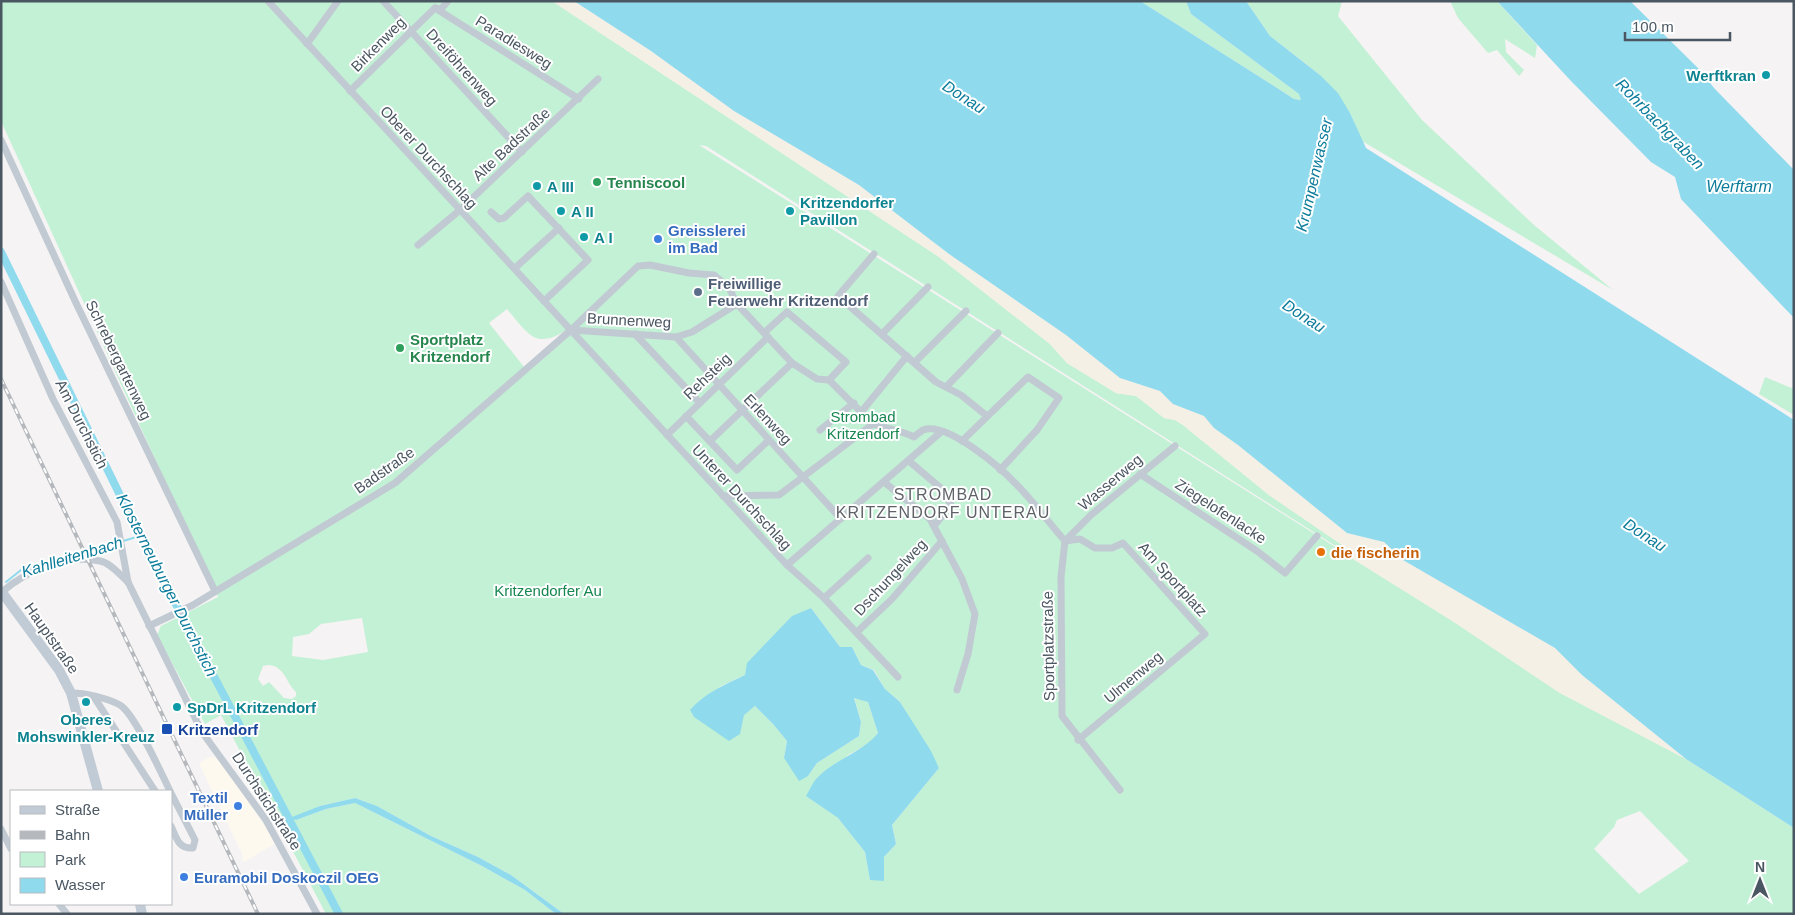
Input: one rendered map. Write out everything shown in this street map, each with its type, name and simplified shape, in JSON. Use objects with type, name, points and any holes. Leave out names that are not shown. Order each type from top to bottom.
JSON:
[{"type":"main road","name":"Hauptstraße","points":[[2,592],[59,670],[72,693],[98,790]]},
{"type":"street","name":"Oberer Durchschlag","points":[[268,1],[571,330]]},
{"type":"street","points":[[307,44],[338,1]]},
{"type":"street","name":"Dreiföhrenweg","points":[[383,1],[522,152]]},
{"type":"street","name":"Birkenweg","points":[[350,91],[435,8],[441,9],[448,1]]},
{"type":"street","name":"Paradiesweg","points":[[435,8],[579,99]]},
{"type":"street","name":"Alte Badstraße","points":[[418,245],[460,210],[598,79]]},
{"type":"street","name":"Schrebergartenweg","points":[[1,140],[76,303],[215,591]]},
{"type":"street","points":[[491,212],[499,219],[504,218],[528,196],[588,260],[544,301]]},
{"type":"street","points":[[515,268],[559,228]]},
{"type":"street","points":[[874,254],[838,296],[936,382],[947,386],[987,416]]},
{"type":"street","name":"Badstraße","points":[[149,626],[193,605],[395,483],[571,330],[638,266],[650,265],[689,273],[714,275],[729,288],[737,304]]},
{"type":"street","name":"Am Durchstich","points":[[1,282],[53,399],[117,522],[128,582]]},
{"type":"street","points":[[882,334],[928,287]]},
{"type":"street","points":[[737,304],[792,363],[816,379],[829,380],[873,424],[886,429],[901,430],[914,437],[922,430],[951,434],[962,441],[1017,485],[1065,541]]},
{"type":"street","name":"Brunnenweg","points":[[571,330],[676,337],[692,332],[737,304]]},
{"type":"street","name":"Rehsteig","points":[[667,435],[718,385],[787,312],[846,362],[829,380]]},
{"type":"street","points":[[915,362],[966,312]]},
{"type":"street","name":"Unterer Durchschlag","points":[[571,330],[787,565],[824,598],[898,677]]},
{"type":"street","points":[[947,386],[998,333]]},
{"type":"street","points":[[635,334],[699,402]]},
{"type":"street","name":"Erlenweg","points":[[676,337],[840,519]]},
{"type":"street","points":[[862,411],[907,356]]},
{"type":"street","points":[[710,441],[743,412],[792,363]]},
{"type":"street","points":[[962,441],[1028,376],[1059,398],[1037,430],[1000,470]]},
{"type":"street","points":[[820,430],[854,403]]},
{"type":"street","points":[[686,416],[737,470],[769,440]]},
{"type":"street","points":[[723,496],[779,495],[873,424]]},
{"type":"street","points":[[787,565],[941,432]]},
{"type":"street","name":"Wasserweg","points":[[1065,541],[1091,515],[1175,446]]},
{"type":"street","points":[[909,461],[943,490],[950,505],[934,526]]},
{"type":"street","name":"Ziegelofenlacke","points":[[1140,474],[1257,550],[1285,573],[1317,536]]},
{"type":"street","points":[[884,482],[930,519],[962,579],[975,614],[968,654],[958,690]]},
{"type":"street","name":"Am Sportplatz","points":[[1065,541],[1080,539],[1095,548],[1112,548],[1123,543],[1205,634]]},
{"type":"street","name":"Dschungelweg","points":[[857,632],[892,599],[942,541]]},
{"type":"street","name":"Sportplatzstraße","points":[[1065,541],[1061,577],[1062,716],[1078,740],[1120,790]]},
{"type":"street","points":[[824,598],[868,558]]},
{"type":"street","points":[[2,592],[28,573],[72,561],[100,561],[107,563],[128,582]]},
{"type":"street","name":"Durchstichstraße","points":[[128,582],[202,732],[266,820],[317,914]]},
{"type":"street","name":"Ulmenweg","points":[[1078,740],[1205,634]]},
{"type":"street","points":[[72,693],[94,696],[120,706],[131,719],[170,790]]},
{"type":"street","points":[[94,696],[154,790]]},
{"type":"street","points":[[172,794],[194,840],[193,848],[180,846],[172,828]]},
{"type":"street","points":[[1,829],[10,847]]},
{"type":"shaded area","name":"Textil Müller","points":[[210,757],[218,757],[276,843],[242,862],[243,856],[199,763]]},
{"type":"green space","points":[[1,1],[552,1],[939,257],[1050,344],[1067,363],[1116,393],[1136,396],[1164,418],[1175,420],[1183,425],[1269,495],[1345,547],[1345,552],[706,146],[699,145],[1454,622],[1560,693],[1686,759],[1794,828],[1794,914],[564,914],[511,875],[478,857],[431,836],[377,806],[355,798],[320,806],[296,820],[326,809],[355,803],[482,866],[525,890],[556,914],[326,914],[221,715],[205,724],[157,635],[161,626],[218,597],[1,121]],"holes":[[[507,309],[528,333],[541,339],[549,338],[571,327],[789,565],[571,334],[528,372],[489,323]],[[811,608],[840,647],[852,647],[861,665],[874,670],[885,689],[900,702],[939,768],[892,825],[896,844],[884,857],[870,880],[865,852],[838,818],[807,796],[848,755],[870,743],[878,733],[868,702],[854,697],[861,722],[859,736],[817,763],[808,776],[784,758],[787,741],[755,706],[742,714],[726,719],[710,720],[695,717],[721,686],[745,675]],[[362,618],[368,652],[323,660],[292,656],[293,637],[309,634],[321,624]],[[268,665],[278,668],[296,692],[296,696],[292,699],[284,698],[269,682],[263,686],[258,679],[263,666]],[[1640,811],[1689,861],[1639,894],[1594,849],[1614,827],[1617,820]]]},
{"type":"green space","points":[[1140,1],[1186,1],[1191,14],[1299,94],[1302,100],[1294,99]]},
{"type":"green space","points":[[1246,1],[1342,1],[1338,16],[1422,120],[1534,225],[1613,290],[1362,141],[1350,113],[1319,74],[1270,36]]},
{"type":"green space","points":[[1450,1],[1497,1],[1537,45],[1535,58],[1505,39],[1506,52],[1524,70],[1519,76],[1497,50],[1488,53],[1458,18]]},
{"type":"green space","points":[[1765,377],[1794,389],[1794,415],[1759,394]]},
{"type":"sand","points":[[552,1],[574,1],[651,51],[734,111],[859,185],[949,254],[1066,335],[1120,378],[1160,391],[1173,404],[1204,416],[1214,428],[1238,445],[1347,533],[1384,542],[1403,560],[1555,648],[1582,675],[1686,759],[1560,693],[1454,622],[1343,553],[1345,547],[1269,495],[1183,425],[1175,420],[1164,418],[1137,396],[1116,393],[1067,363],[1050,344],[939,257]]},
{"type":"water","points":[[574,1],[1140,1],[1294,99],[1301,100],[1299,94],[1191,14],[1186,1],[1246,1],[1270,36],[1320,75],[1338,93],[1350,113],[1366,148],[1794,420],[1794,828],[1686,759],[1582,675],[1555,648],[1403,560],[1384,542],[1347,533],[1238,445],[1214,428],[1204,416],[1173,404],[1160,391],[1120,378],[1066,335],[949,254],[859,185],[734,111],[651,51]]},
{"type":"water","name":"Werftarm","points":[[1497,1],[1630,1],[1700,70],[1714,88],[1794,170],[1794,318],[1681,199],[1675,177],[1651,162],[1571,81]]},
{"type":"water","points":[[811,608],[840,647],[852,647],[861,665],[873,670],[885,689],[900,702],[931,751],[939,768],[892,825],[896,844],[884,857],[884,881],[870,880],[865,852],[838,818],[806,796],[823,772],[864,746],[878,733],[868,702],[854,698],[861,722],[859,736],[817,763],[808,776],[799,781],[784,758],[787,741],[755,706],[744,715],[740,734],[729,741],[694,717],[690,710],[708,694],[745,675],[747,663],[792,616]]},
{"type":"water","points":[[355,798],[377,806],[431,836],[478,857],[511,875],[564,914],[556,914],[525,890],[482,866],[355,803],[326,809],[296,820],[292,817],[320,806]]},
{"type":"waterway","name":"Klosterneuburger Durchstich","points":[[1,252],[140,536],[339,914]]},
{"type":"waterway","name":"Kahlleitenbach","points":[[123,541],[140,536]]},
{"type":"waterway","name":"Kahlleitenbach","points":[[6,582],[21,570],[118,542]]},
{"type":"railway","points":[[1,379],[258,914]]},
{"type":"place","name":"Werftkran","points":[[1766,75]]},
{"type":"place","name":"Tenniscool","points":[[597,182]]},
{"type":"place","name":"A III","points":[[537,186]]},
{"type":"place","name":"A II","points":[[561,211]]},
{"type":"place","name":"Kritzendorfer Pavillon","points":[[790,211]]},
{"type":"place","name":"A I","points":[[584,237]]},
{"type":"place","name":"Greisslerei im Bad","points":[[658,239]]},
{"type":"place","name":"Freiwillige Feuerwehr Kritzendorf","points":[[698,292]]},
{"type":"place","name":"Sportplatz Kritzendorf","points":[[400,348]]},
{"type":"place","name":"die fischerin","points":[[1321,552]]},
{"type":"place","name":"Oberes Mohswinkler-Kreuz","points":[[86,702]]},
{"type":"place","name":"SpDrL Kritzendorf","points":[[177,707]]},
{"type":"place","name":"Kritzendorf","points":[[167,729]]},
{"type":"place","name":"Textil Müller","points":[[238,806]]},
{"type":"place","name":"Euramobil Doskoczil OEG","points":[[184,877]]},
{"type":"district","name":"STROMBAD KRITZENDORF UNTERAU","points":[[943,503]]},
{"type":"water label","name":"Donau","points":[[964,97]]},
{"type":"water label","name":"Rohrbachgraben","points":[[1660,124]]},
{"type":"water label","name":"Krumpenwasser","points":[[1314,175]]},
{"type":"water label","name":"Donau","points":[[1304,316]]},
{"type":"water label","name":"Donau","points":[[1645,535]]},
{"type":"park label","name":"Strombad Kritzendorf","points":[[863,424]]},
{"type":"park label","name":"Kritzendorfer Au","points":[[548,590]]}]
